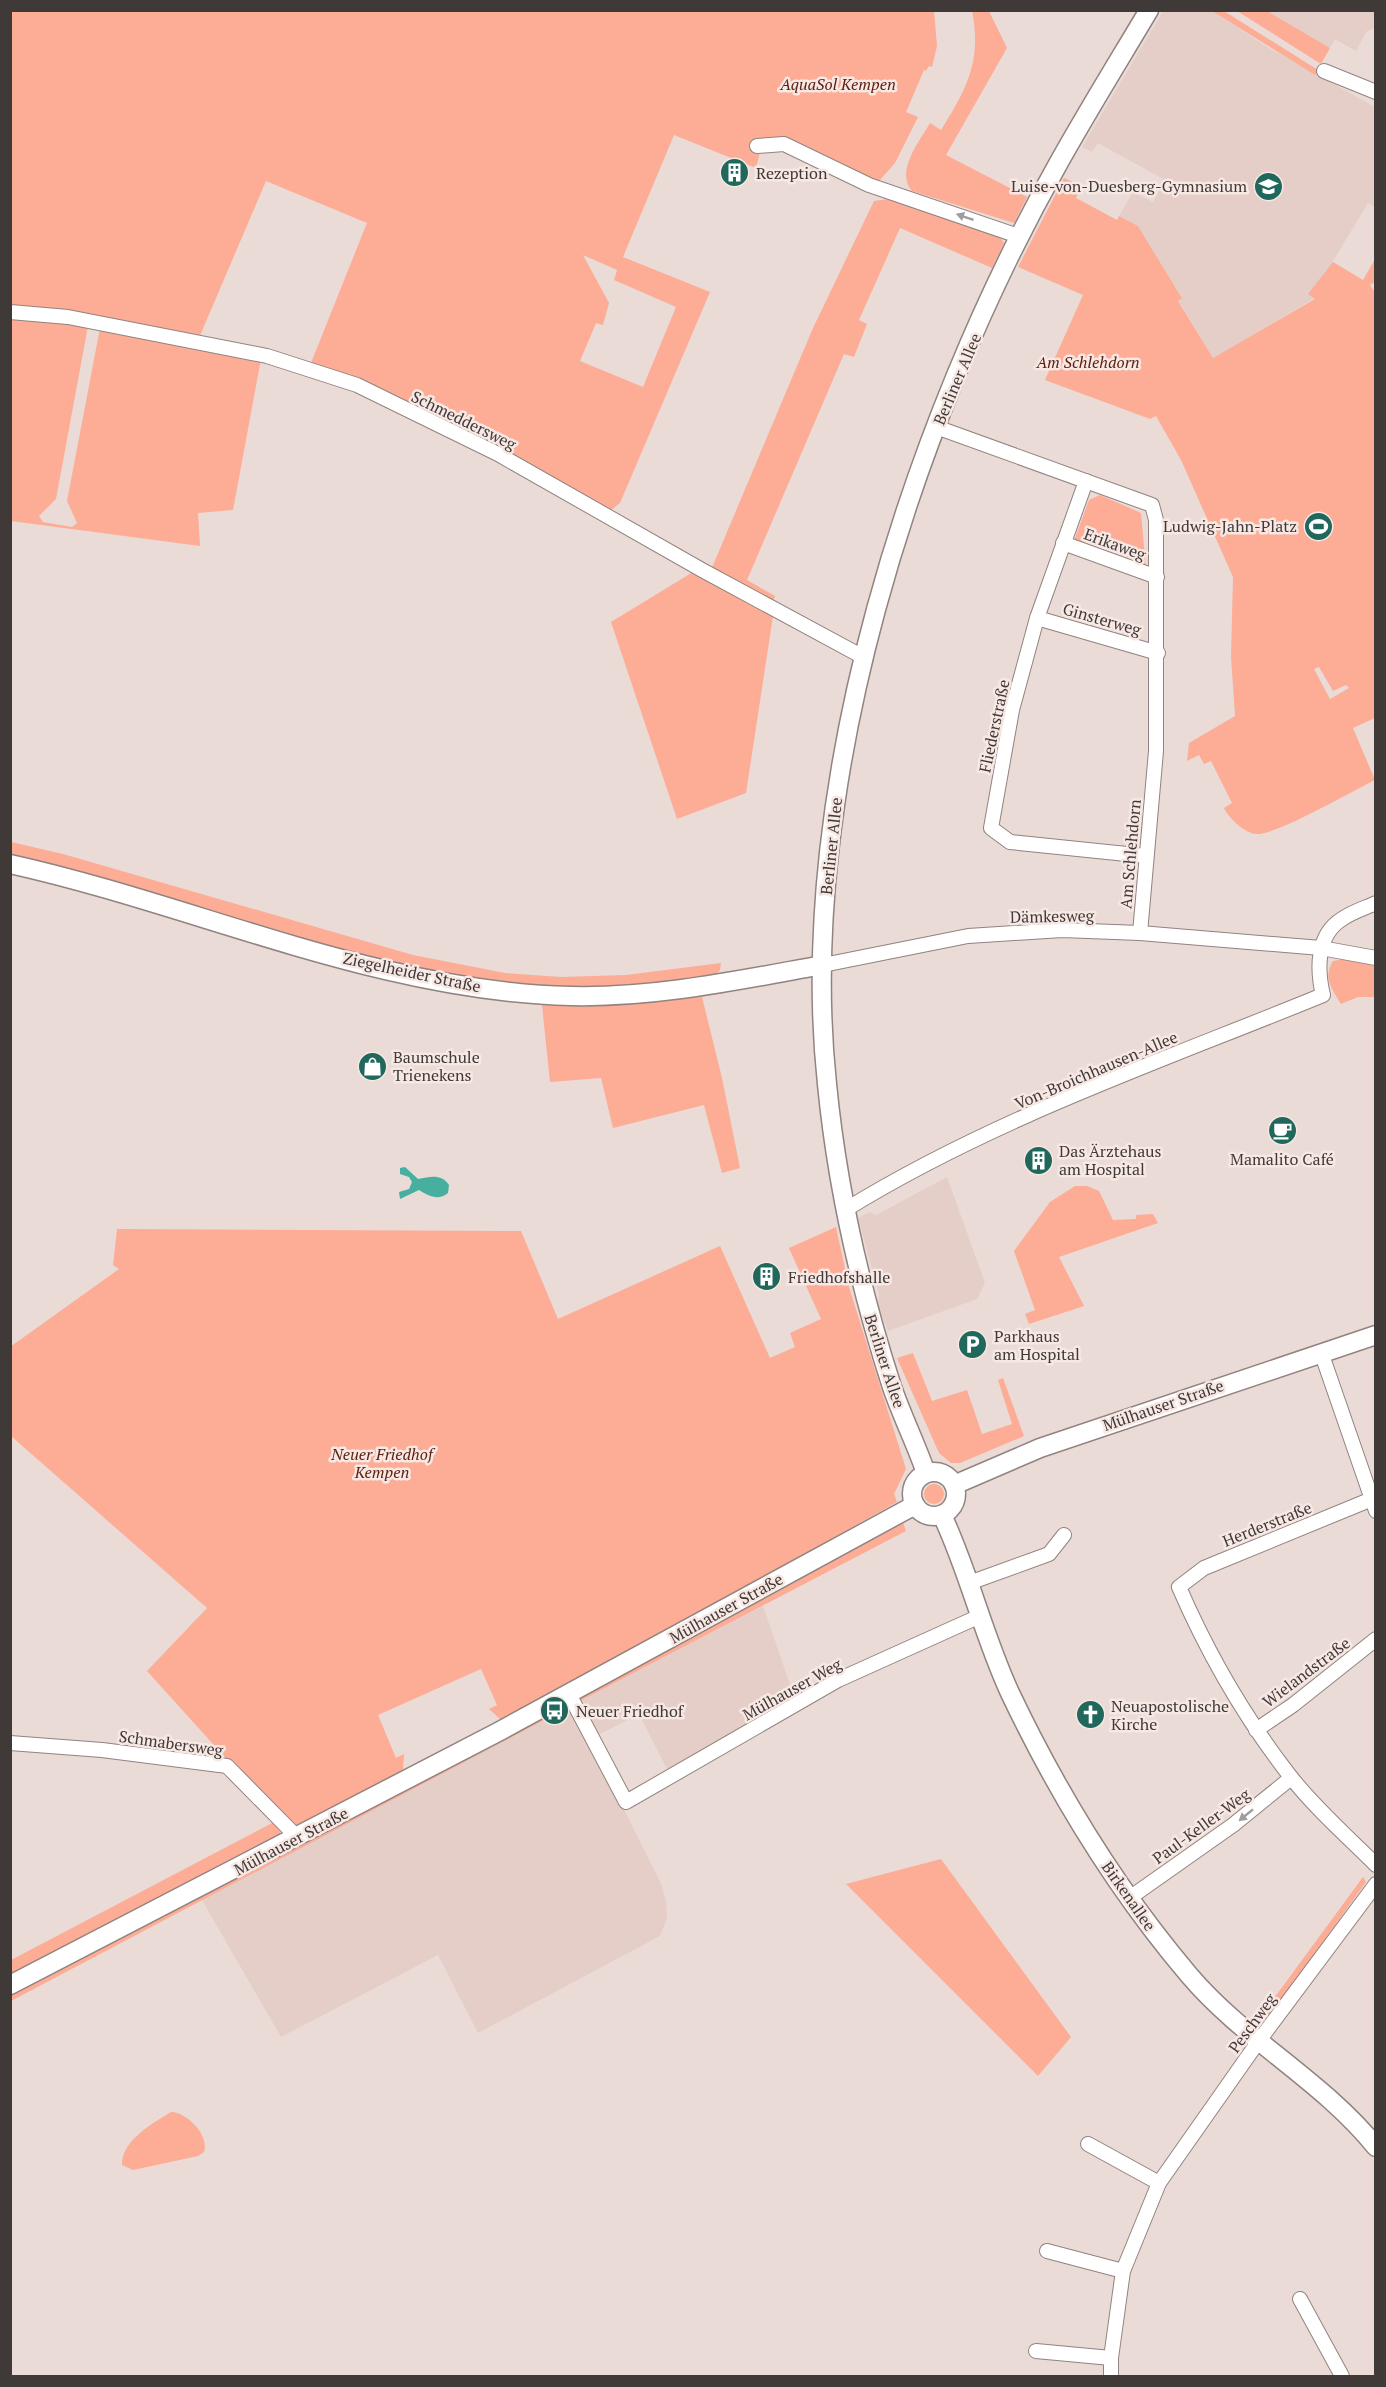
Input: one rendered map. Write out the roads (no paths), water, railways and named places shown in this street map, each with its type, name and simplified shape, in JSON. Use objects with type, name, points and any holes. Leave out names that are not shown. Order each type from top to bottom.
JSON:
[{"type":"street","name":"Berliner Allee","points":[[926,1473],[882,1354],[864,1295],[845,1210],[826,1083],[822,965],[831,832],[845,748],[865,658],[890,564],[936,427],[1021,237],[1057,166],[1149,10]]},
{"type":"street","points":[[1324,70],[1376,92]]},
{"type":"street","points":[[757,146],[784,144],[869,185],[1021,237]]},
{"type":"street","name":"Schmeddersweg","points":[[10,312],[68,317],[267,356],[357,385],[498,454],[702,570],[865,658]]},
{"type":"street","name":"Am Schlehdorn","points":[[936,427],[1152,505],[1156,520],[1157,577],[1156,751],[1140,933]]},
{"type":"street","name":"Fliederstraße","points":[[1086,481],[1037,618],[1012,710],[991,828],[1010,842],[1146,856]]},
{"type":"street","name":"Erikaweg","points":[[1063,543],[1157,577]]},
{"type":"street","name":"Ginsterweg","points":[[1037,618],[1158,653]]},
{"type":"street","name":"Ziegelheider Straße","points":[[10,864],[90,883],[391,970],[505,991],[570,996],[648,993],[822,965]]},
{"type":"street","points":[[1321,948],[1328,932],[1340,919],[1376,903]]},
{"type":"street","name":"Dämkesweg","points":[[822,965],[968,936],[1062,930],[1140,933],[1321,948],[1376,958]]},
{"type":"street","name":"Von-Broichhausen-Allee","points":[[845,1210],[965,1146],[1089,1088],[1323,995],[1318,975],[1321,948]]},
{"type":"street","name":"Mülhauser Straße","points":[[954,1485],[1040,1448],[1376,1335]]},
{"type":"street","points":[[1321,1352],[1374,1505]]},
{"type":"street","points":[[939,1472],[954,1485],[956,1499],[953,1506],[942,1515],[927,1515],[915,1505],[913,1487],[926,1473],[939,1472]]},
{"type":"street","name":"Mülhauser Straße","points":[[10,1985],[298,1838],[569,1694],[915,1505]]},
{"type":"street","name":"Herderstraße","points":[[1256,1730],[1200,1636],[1179,1587],[1204,1568],[1374,1505]]},
{"type":"street","name":"Birkenallee","points":[[942,1515],[1009,1691],[1051,1773],[1128,1899],[1191,1977],[1258,2042],[1316,2088],[1374,2142]]},
{"type":"street","points":[[969,1583],[1049,1554],[1064,1536]]},
{"type":"street","name":"Mülhauser Weg","points":[[569,1694],[626,1802],[838,1680],[980,1616]]},
{"type":"street","name":"Wielandstraße","points":[[1256,1730],[1312,1691],[1376,1639]]},
{"type":"street","points":[[1256,1730],[1291,1778],[1376,1865]]},
{"type":"street","name":"Schmabersweg","points":[[10,1743],[102,1750],[227,1766],[298,1838]]},
{"type":"street","name":"Paul-Keller-Weg","points":[[1128,1899],[1233,1825],[1291,1778]]},
{"type":"street","name":"Peschweg","points":[[1111,2376],[1111,2358],[1123,2271],[1160,2183],[1258,2042],[1376,1884]]},
{"type":"street","points":[[1088,2144],[1160,2183]]},
{"type":"street","points":[[1047,2251],[1123,2271]]},
{"type":"street","points":[[1300,2299],[1342,2376]]},
{"type":"street","points":[[1036,2351],[1111,2358]]},
{"type":"water","points":[[405,1167],[418,1179],[435,1177],[446,1181],[449,1185],[448,1193],[437,1197],[419,1190],[400,1199],[399,1192],[409,1189],[412,1182],[409,1177],[400,1174],[400,1168]]},
{"type":"place","name":"Rezeption","points":[[735,173]]},
{"type":"place","name":"Luise-von-Duesberg-Gymnasium","points":[[1268,186]]},
{"type":"place","name":"Ludwig-Jahn-Platz","points":[[1318,526]]},
{"type":"place","name":"Baumschule Trienekens","points":[[372,1066]]},
{"type":"place","name":"Mamalito Café","points":[[1282,1131]]},
{"type":"place","name":"Das Ärztehaus am Hospital","points":[[1038,1160]]},
{"type":"place","name":"Friedhofshalle","points":[[767,1277]]},
{"type":"place","name":"Parkhaus am Hospital","points":[[973,1345]]},
{"type":"place","name":"Neuer Friedhof","points":[[555,1711]]},
{"type":"place","name":"Neuapostolische Kirche","points":[[1090,1715]]},
{"type":"park label","name":"AquaSol Kempen","points":[[838,84]]},
{"type":"park label","name":"Neuer Friedhof Kempen","points":[[382,1463]]}]
